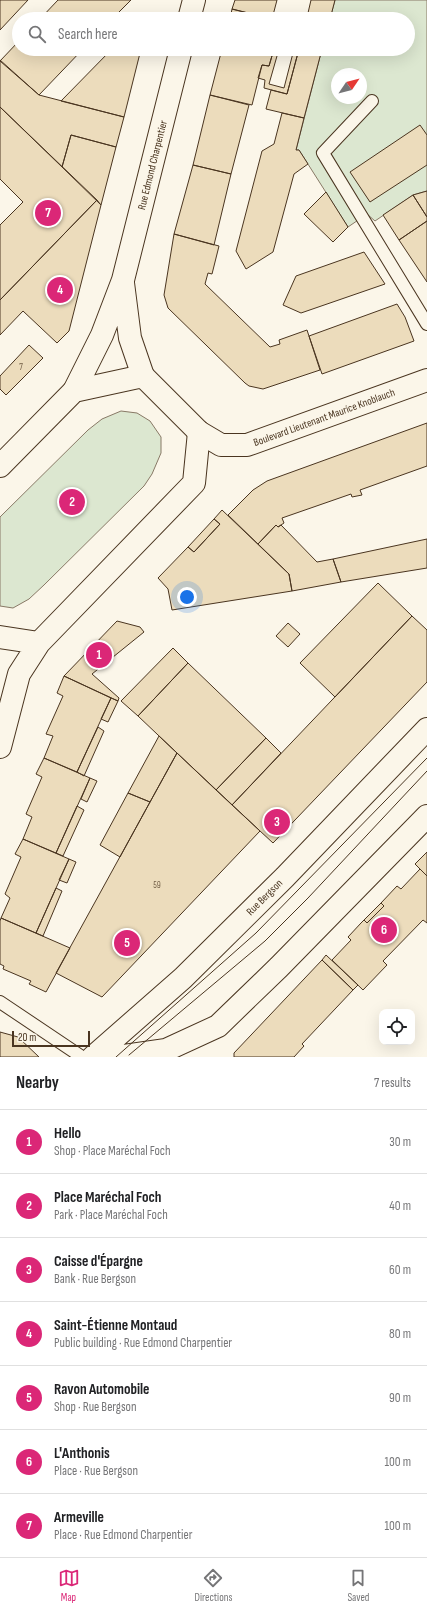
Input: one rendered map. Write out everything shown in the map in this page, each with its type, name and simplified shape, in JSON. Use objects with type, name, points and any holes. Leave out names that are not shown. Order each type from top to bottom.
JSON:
[{"type":"street","points":[[191,12],[194,0]]},
{"type":"street","name":"Rue Edmond Charpentier","points":[[0,466],[74,391],[102,335],[123,280],[179,56]]},
{"type":"street","name":"Rue Edmond Charpentier","points":[[123,280],[130,338],[143,376]]},
{"type":"street","points":[[74,391],[143,376]]},
{"type":"street","name":"Boulevard Lieutenant Maurice Knoblauch","points":[[143,376],[199,432],[221,445],[247,445],[427,380]]},
{"type":"street","points":[[0,747],[19,674],[39,644],[194,483],[199,432]]},
{"type":"street","points":[[0,637],[39,644]]},
{"type":"street","name":"Rue Bergson","points":[[93,1057],[183,978],[285,877],[427,729]]},
{"type":"street","points":[[125,1056],[166,1050],[218,1026],[279,967],[427,816]]},
{"type":"lane","points":[[372,101],[323,153],[427,324]]},
{"type":"lane","points":[[0,1002],[82,1057]]},
{"type":"green space","points":[[335,0],[427,0],[427,191],[413,195],[375,221],[367,214],[348,227],[299,150],[296,150],[320,56],[415,56],[415,12],[332,12]]},
{"type":"green space","points":[[121,411],[137,413],[150,421],[161,437],[161,453],[152,474],[144,486],[29,599],[13,608],[0,606],[0,517],[88,430],[102,419]]},
{"type":"building","points":[[0,0],[28,0],[17,12],[12,12],[12,17],[0,30]]},
{"type":"building","points":[[58,0],[131,0],[119,12],[47,12]]},
{"type":"building","points":[[235,0],[277,0],[274,12],[244,12],[232,9]]},
{"type":"building","points":[[311,0],[335,0],[332,12],[308,12]]},
{"type":"building","points":[[232,9],[244,12],[231,12]]},
{"type":"building","points":[[12,48],[12,56],[76,56],[39,95],[0,61]]},
{"type":"building","points":[[105,56],[139,56],[124,117],[61,101]]},
{"type":"building","points":[[220,56],[272,56],[269,66],[262,65],[252,105],[210,95]]},
{"type":"building","points":[[272,56],[277,56],[269,84],[284,88],[292,56],[297,56],[287,94],[264,88],[265,80],[258,78],[262,65],[269,66]]},
{"type":"building","points":[[297,56],[320,56],[304,118],[266,109],[271,90],[287,94]]},
{"type":"building","points":[[0,60],[39,95],[124,117],[116,147],[71,135],[62,167],[0,107]]},
{"type":"building","points":[[210,95],[249,105],[231,174],[193,165]]},
{"type":"building","points":[[0,107],[97,200],[0,300],[0,225],[23,202],[0,179]]},
{"type":"building","points":[[282,113],[304,118],[296,150],[299,150],[308,164],[294,174],[273,252],[246,269],[236,251],[262,151],[274,144]]},
{"type":"building","points":[[420,125],[427,135],[427,165],[370,202],[350,172]]},
{"type":"building","points":[[71,135],[116,147],[101,205],[62,167]]},
{"type":"building","points":[[193,165],[231,174],[214,245],[174,234]]},
{"type":"building","points":[[427,191],[427,217],[413,195]]},
{"type":"building","points":[[326,192],[348,227],[333,242],[304,214]]},
{"type":"building","points":[[413,195],[427,217],[427,221],[399,240],[383,215]]},
{"type":"building","points":[[97,200],[101,205],[69,331],[57,343],[23,311],[0,335],[0,300]]},
{"type":"building","points":[[427,221],[427,282],[399,240]]},
{"type":"building","points":[[174,234],[219,246],[212,274],[208,273],[205,284],[270,347],[280,344],[279,340],[307,330],[320,370],[263,389],[249,386],[245,383],[168,308],[164,295]]},
{"type":"building","points":[[364,252],[385,284],[301,313],[283,305],[296,276]]},
{"type":"building","points":[[397,304],[405,317],[414,341],[322,374],[309,336]]},
{"type":"building","points":[[29,345],[43,358],[6,395],[0,389],[0,376]]},
{"type":"building","points":[[427,423],[427,466],[360,490],[362,495],[352,497],[351,494],[282,518],[284,523],[278,527],[276,525],[258,544],[228,515],[253,490],[267,481]]},
{"type":"building","points":[[222,510],[289,574],[292,591],[172,610],[168,589],[158,578],[188,547],[194,552],[220,524],[214,519]]},
{"type":"building","points":[[214,519],[220,524],[194,552],[188,547]]},
{"type":"building","points":[[276,525],[278,527],[281,525],[317,562],[333,559],[341,582],[292,591],[289,574],[258,544]]},
{"type":"building","points":[[427,539],[427,568],[341,582],[333,559]]},
{"type":"building","points":[[378,583],[412,616],[335,697],[300,663]]},
{"type":"building","points":[[412,616],[427,630],[427,682],[273,843],[232,805]]},
{"type":"building","points":[[117,621],[140,627],[144,632],[92,674],[119,698],[118,701],[64,676]]},
{"type":"building","points":[[288,623],[300,634],[288,647],[276,636]]},
{"type":"building","points":[[173,648],[188,663],[138,716],[121,701]]},
{"type":"building","points":[[188,663],[266,738],[216,790],[138,716]]},
{"type":"building","points":[[64,676],[111,698],[77,772],[44,758],[53,736],[46,734],[63,696],[57,693]]},
{"type":"building","points":[[111,698],[118,701],[108,722],[101,719]]},
{"type":"building","points":[[98,727],[104,731],[84,776],[77,772]]},
{"type":"building","points":[[159,736],[177,753],[150,802],[128,793]]},
{"type":"building","points":[[266,738],[281,753],[232,805],[216,790]]},
{"type":"building","points":[[177,753],[260,831],[102,997],[56,973]]},
{"type":"building","points":[[44,758],[90,778],[56,853],[23,839],[32,817],[26,814],[42,777],[36,774]]},
{"type":"building","points":[[90,778],[97,781],[87,802],[81,799]]},
{"type":"building","points":[[128,793],[150,802],[120,857],[100,845]]},
{"type":"building","points":[[77,806],[84,810],[63,856],[56,853]]},
{"type":"building","points":[[23,839],[69,859],[36,933],[1,918],[10,898],[5,894],[21,857],[15,854]]},
{"type":"building","points":[[427,852],[427,876],[415,864]]},
{"type":"building","points":[[69,859],[76,862],[67,883],[59,880]]},
{"type":"building","points":[[420,869],[427,876],[427,923],[423,920],[383,961],[387,965],[363,990],[332,960],[351,940],[348,937],[361,923],[364,920],[367,923],[384,906],[381,903],[397,886],[401,889]]},
{"type":"building","points":[[56,888],[62,891],[43,936],[36,933]]},
{"type":"building","points":[[381,903],[384,906],[367,923],[364,920]]},
{"type":"building","points":[[1,918],[70,948],[46,992],[29,984],[31,981],[3,969],[4,966],[0,964]]},
{"type":"building","points":[[326,955],[358,985],[353,990],[322,960]]},
{"type":"building","points":[[322,960],[353,990],[302,1044],[304,1046],[294,1057],[234,1057],[234,1053]]},
{"type":"building","points":[[0,1032],[18,1037],[39,1057],[0,1057]]},
{"type":"tram line","points":[[116,1057],[256,933],[427,758]]},
{"type":"tram line","points":[[129,1055],[265,941],[308,898],[427,771]]},
{"type":"place","name":"Armeville","points":[[48,213]]},
{"type":"place","name":"Saint-Étienne Montaud","points":[[60,290]]},
{"type":"place","name":"Place Maréchal Foch","points":[[72,502]]},
{"type":"place","name":"Hello","points":[[99,655]]},
{"type":"place","name":"Caisse d'Épargne","points":[[277,822]]},
{"type":"place","name":"L'Anthonis","points":[[384,930]]},
{"type":"place","name":"Ravon Automobile","points":[[127,943]]}]
